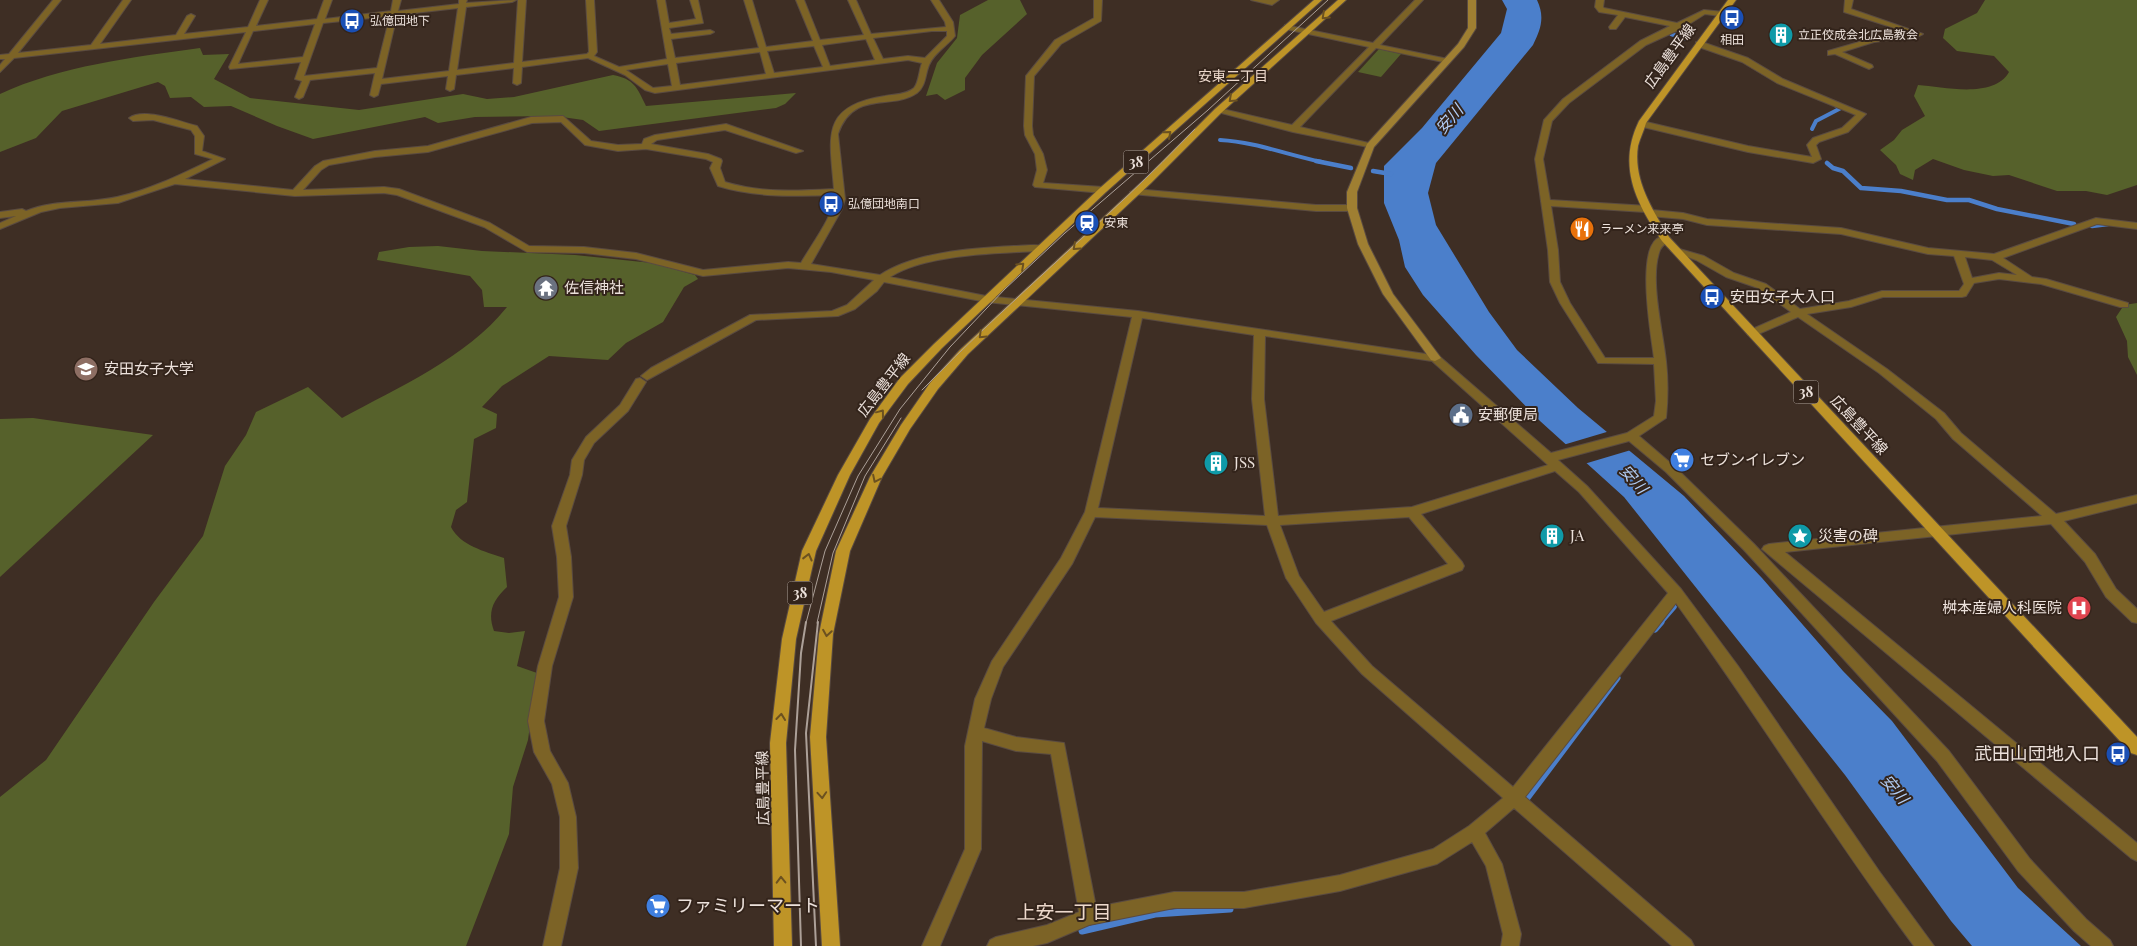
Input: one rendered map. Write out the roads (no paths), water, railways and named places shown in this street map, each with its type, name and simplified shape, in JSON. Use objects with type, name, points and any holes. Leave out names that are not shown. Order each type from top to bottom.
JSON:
[{"type":"main road","name":"広島豊平線","points":[[783,946],[778,743],[789,639],[809,551],[844,475],[874,422],[904,381],[986,299],[1104,190],[1318,0]]},
{"type":"main road","name":"38","points":[[832,946],[818,737],[826,634],[843,551],[876,478],[905,428],[934,386],[964,352],[1136,192],[1218,112],[1342,0]]},
{"type":"main road","name":"広島豊平線","points":[[1732,0],[1642,124],[1634,145],[1633,169],[1637,189],[1648,211],[1665,239],[2137,748]]},
{"type":"street","points":[[0,70],[57,0]]},
{"type":"street","points":[[94,46],[127,0]]},
{"type":"street","points":[[264,0],[233,67],[306,59]]},
{"type":"street","points":[[328,0],[299,79],[380,70]]},
{"type":"street","points":[[374,95],[397,0]]},
{"type":"street","points":[[0,57],[394,13],[462,3],[512,0]]},
{"type":"street","points":[[517,83],[522,0]]},
{"type":"street","points":[[589,56],[593,52],[590,0]]},
{"type":"street","points":[[661,0],[676,88]]},
{"type":"street","points":[[665,26],[700,21],[694,0]]},
{"type":"street","points":[[748,0],[771,76]]},
{"type":"street","points":[[800,0],[827,68]]},
{"type":"street","points":[[852,0],[880,62]]},
{"type":"street","points":[[804,267],[837,209],[839,192],[834,134],[837,124],[844,115],[864,103],[913,93],[919,88],[927,61],[951,36],[949,22],[935,0]]},
{"type":"street","points":[[1098,0],[1098,20],[1058,42],[1030,76],[1026,111],[1029,135],[1039,154],[1042,170],[1038,185],[1104,190]]},
{"type":"street","points":[[1255,0],[1272,3],[1275,0]]},
{"type":"street","points":[[1293,129],[1419,0]]},
{"type":"street","points":[[1472,0],[1472,28],[1461,45],[1370,146],[1352,192],[1352,208],[1364,244],[1388,294],[1435,358],[1554,460],[1583,489],[1676,593],[1733,670],[1873,877],[1924,946]]},
{"type":"street","points":[[1600,0],[1599,7],[1602,10],[1680,26]]},
{"type":"street","points":[[1849,0],[1847,10],[1919,34],[1873,40],[1834,52],[1870,67]]},
{"type":"street","points":[[450,89],[462,3]]},
{"type":"street","points":[[1661,361],[1602,361],[1565,303],[1555,282],[1539,159],[1548,120],[1566,101],[1643,44],[1704,12],[1721,14]]},
{"type":"street","points":[[1613,27],[1623,14]]},
{"type":"street","points":[[179,37],[191,16]]},
{"type":"street","points":[[1288,27],[1445,61]]},
{"type":"street","points":[[617,70],[671,61],[869,36],[932,29],[951,29]]},
{"type":"street","points":[[667,37],[710,32]]},
{"type":"street","points":[[1642,124],[1748,149],[1814,160],[1817,159],[1811,145],[1816,140],[1845,130],[1862,114],[1780,81],[1745,60],[1699,44]]},
{"type":"street","points":[[377,82],[589,56],[632,76],[648,90],[908,58],[927,61]]},
{"type":"street","points":[[299,97],[307,78]]},
{"type":"street","points":[[1218,112],[1370,146]]},
{"type":"street","points":[[0,215],[60,205],[118,200],[174,181],[221,159],[198,152],[200,138],[199,133],[194,128],[153,117],[133,118]]},
{"type":"street","points":[[295,193],[318,168],[326,163],[375,154],[428,149],[532,120],[563,118],[588,143],[618,148],[646,146],[708,157],[718,161],[715,168],[721,184],[740,191],[770,194],[839,192]]},
{"type":"street","points":[[646,146],[647,141],[656,138],[726,127],[799,151]]},
{"type":"street","points":[[174,181],[295,193],[384,190],[399,192],[487,225],[527,249],[584,250],[636,256],[703,273],[788,265],[881,279],[986,299],[1138,314],[1435,358]]},
{"type":"street","points":[[1136,192],[1316,208],[1352,208]]},
{"type":"street","points":[[1546,203],[1648,211],[1707,222],[1841,231],[1928,251],[1995,257],[2096,220],[2137,226]]},
{"type":"street","points":[[0,226],[38,210]]},
{"type":"street","points":[[1091,512],[1272,520],[1412,512],[1554,460],[1626,437],[1660,418],[1663,408],[1661,361],[1651,264],[1656,246],[1665,239]]},
{"type":"street","points":[[552,946],[569,868],[568,817],[560,783],[542,752],[536,721],[544,666],[566,596],[564,557],[558,526],[576,475],[578,460],[590,440],[624,408],[643,379],[654,370],[754,317],[822,316],[851,307],[873,290],[881,279],[893,271],[943,256],[982,251],[1041,248]]},
{"type":"street","points":[[1676,251],[1700,258],[1730,275],[1762,286],[1801,312],[1810,322],[1883,371],[1940,416],[1957,436],[2054,519],[2090,558],[2111,593],[2137,618]]},
{"type":"street","points":[[1959,255],[1969,284]]},
{"type":"street","points":[[1995,257],[2030,279]]},
{"type":"street","points":[[1752,334],[1801,312],[1851,304],[1882,294],[1962,294],[1971,281],[1999,276],[2030,279],[2078,290],[2124,305]]},
{"type":"street","points":[[931,946],[973,849],[975,732],[984,699],[996,665],[1067,560],[1091,512],[1138,314]]},
{"type":"street","points":[[1260,333],[1258,399],[1272,520],[1293,578],[1321,619],[1367,670],[1685,946]]},
{"type":"street","points":[[1626,437],[1670,469],[1749,547],[1943,756],[2024,864],[2080,925],[2104,946]]},
{"type":"street","points":[[1749,547],[1772,549],[2054,519],[2137,498]]},
{"type":"street","points":[[1321,619],[1457,566],[1412,512]]},
{"type":"street","points":[[1772,549],[2137,853]]},
{"type":"street","points":[[996,946],[1047,934],[1090,916],[1174,900],[1244,900],[1340,884],[1437,856],[1475,832],[1514,798],[1676,593]]},
{"type":"street","points":[[975,732],[1016,744],[1058,748],[1090,916]]},
{"type":"street","points":[[1475,832],[1494,864],[1512,934],[1510,946]]},
{"type":"water","name":"安川","points":[[1502,0],[1537,0],[1541,12],[1538,34],[1533,45],[1436,163],[1428,193],[1436,225],[1489,312],[1517,350],[1578,408],[1684,496],[1762,578],[1843,671],[1892,721],[2018,888],[2081,946],[1972,946],[1951,921],[1845,775],[1624,497],[1540,421],[1476,355],[1423,295],[1405,267],[1399,240],[1384,203],[1384,166],[1422,128],[1501,33],[1507,9]]},
{"type":"waterway","points":[[1671,34],[1685,39]]},
{"type":"waterway","points":[[1812,129],[1816,121],[1841,108],[1836,106]]},
{"type":"waterway","points":[[1220,140],[1259,146],[1322,162]]},
{"type":"waterway","points":[[1316,161],[1351,168]]},
{"type":"waterway","points":[[1827,163],[1833,168],[1843,171],[1861,188],[1901,191],[1947,200],[1969,200],[1997,209],[2074,224]]},
{"type":"waterway","points":[[1373,171],[1391,174]]},
{"type":"waterway","points":[[2092,226],[2108,224]]},
{"type":"waterway","points":[[1660,623],[1674,607]]},
{"type":"waterway","points":[[1655,629],[1661,622]]},
{"type":"waterway","points":[[1527,798],[1617,678]]},
{"type":"waterway","points":[[1082,931],[1155,914],[1230,909]]},
{"type":"tram line","points":[[806,623],[825,551],[858,476],[900,409],[950,347],[1005,289],[1065,233],[1208,110],[1328,0]]},
{"type":"tram line","points":[[922,390],[955,356],[1162,163],[1195,129]]},
{"type":"tram line","points":[[817,623],[833,553],[865,476],[901,418]]},
{"type":"tram line","points":[[801,946],[795,750],[801,653],[806,622]]},
{"type":"tram line","points":[[816,946],[806,733],[818,622]]},
{"type":"place","name":"相田","points":[[1732,18]]},
{"type":"place","name":"弘億団地下","points":[[352,21]]},
{"type":"place","name":"立正佼成会北広島教会","points":[[1781,35]]},
{"type":"place","name":"弘億団地南口","points":[[831,204]]},
{"type":"place","name":"安東","points":[[1087,223]]},
{"type":"place","name":"ラーメン来来亭","points":[[1582,229]]},
{"type":"place","name":"佐信神社","points":[[546,288]]},
{"type":"place","name":"安田女子大入口","points":[[1712,297]]},
{"type":"place","name":"安田女子大学","points":[[86,369]]},
{"type":"place","name":"安郵便局","points":[[1461,415]]},
{"type":"place","name":"セブンイレブン","points":[[1682,460]]},
{"type":"place","name":"JSS","points":[[1216,463]]},
{"type":"place","name":"JA","points":[[1552,536]]},
{"type":"place","name":"災害の碑","points":[[1800,536]]},
{"type":"place","name":"桝本産婦人科医院","points":[[2079,608]]},
{"type":"place","name":"武田山団地入口","points":[[2118,754]]},
{"type":"place","name":"ファミリーマート","points":[[658,906]]},
{"type":"district","name":"安東二丁目","points":[[1233,76]]},
{"type":"district","name":"上安一丁目","points":[[1064,912]]}]
